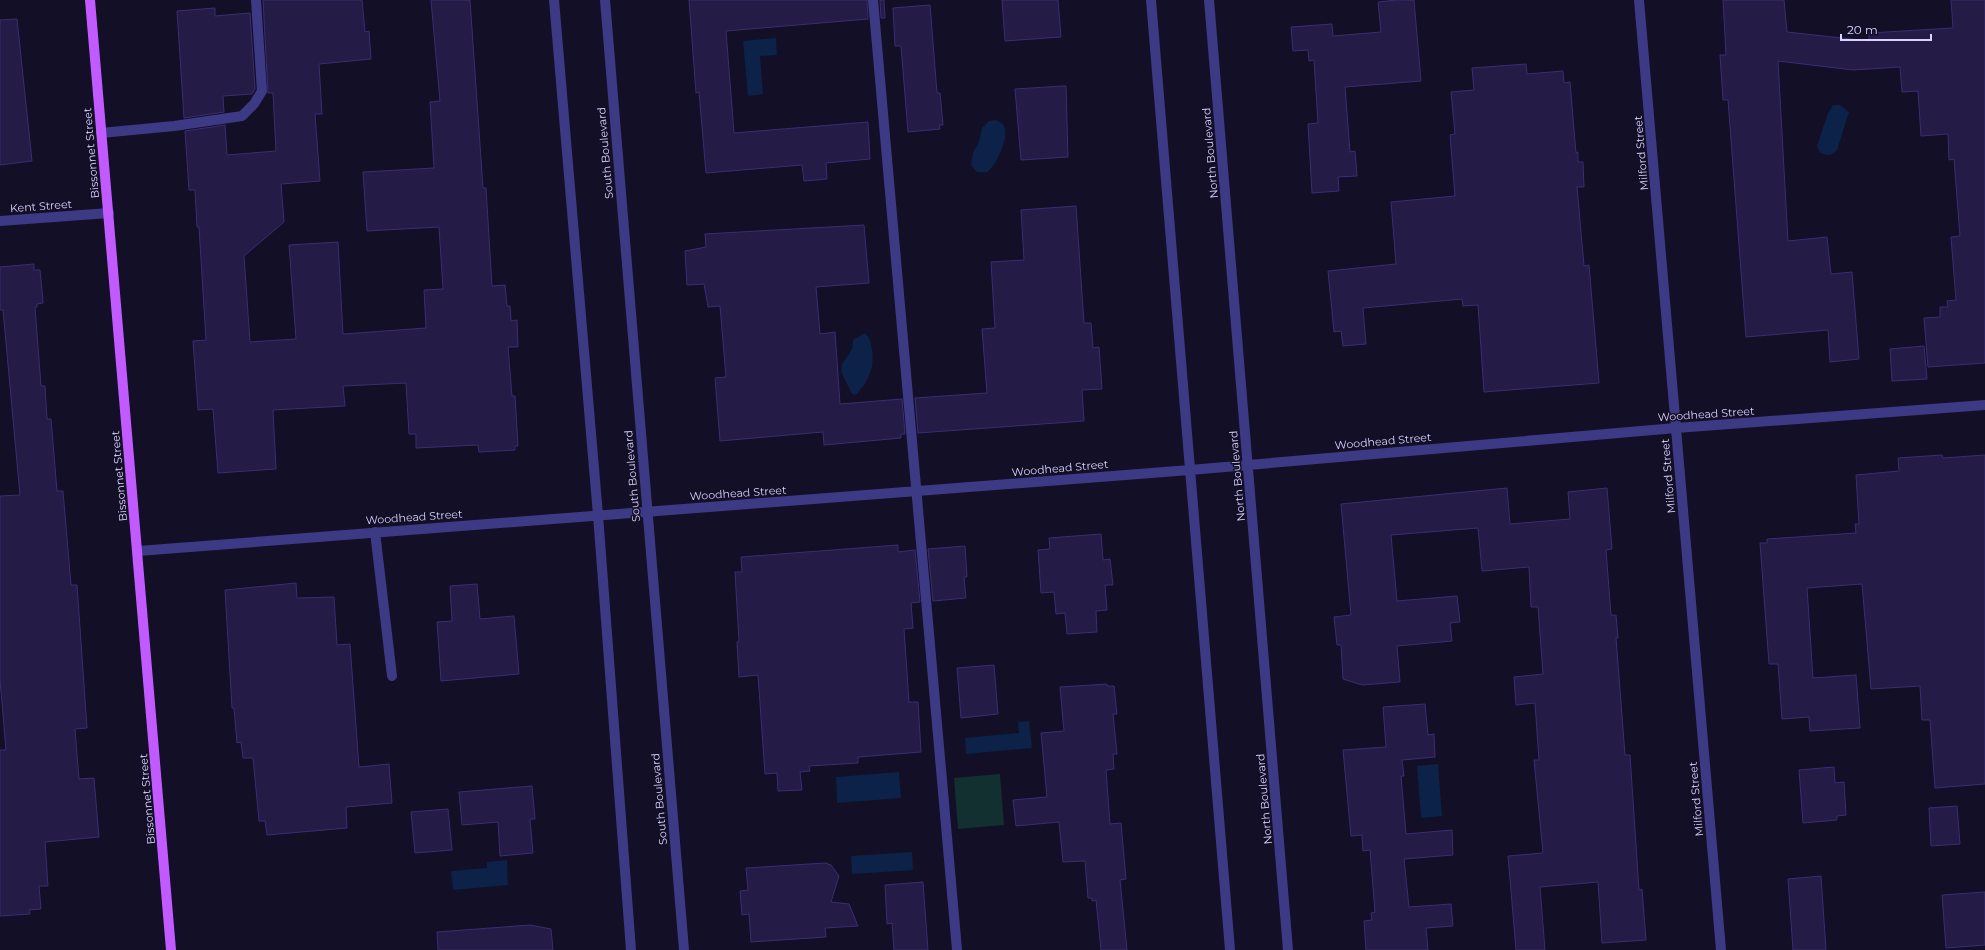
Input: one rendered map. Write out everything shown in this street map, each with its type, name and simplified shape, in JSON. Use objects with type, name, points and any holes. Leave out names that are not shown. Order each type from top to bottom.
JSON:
[{"type":"main road","name":"Bissonnet Street","points":[[90,0],[172,950]]},
{"type":"street","points":[[102,133],[174,126],[242,116],[254,104],[262,91],[256,0]]},
{"type":"street","points":[[554,0],[598,515],[631,950]]},
{"type":"street","name":"South Boulevard","points":[[605,0],[684,950]]},
{"type":"street","points":[[873,0],[957,950]]},
{"type":"street","points":[[1151,0],[1230,950]]},
{"type":"street","name":"North Boulevard","points":[[1209,0],[1288,950]]},
{"type":"street","name":"Milford Street","points":[[1639,0],[1721,950]]},
{"type":"street","name":"Kent Street","points":[[0,221],[108,212]]},
{"type":"street","name":"Woodhead Street","points":[[138,551],[1190,470],[1676,428],[1985,405]]},
{"type":"street","points":[[375,532],[392,676]]},
{"type":"green space","points":[[1000,774],[1004,825],[958,829],[954,778]]},
{"type":"water","points":[[776,38],[777,55],[760,56],[763,94],[748,96],[743,41]]},
{"type":"water","points":[[1833,105],[1840,105],[1849,112],[1837,150],[1827,155],[1820,153],[1817,146],[1828,113]]},
{"type":"water","points":[[996,120],[1004,126],[1004,143],[998,158],[991,169],[987,172],[977,172],[971,165],[973,152],[979,142],[982,128],[989,121]]},
{"type":"water","points":[[865,333],[871,343],[873,357],[870,374],[856,395],[852,394],[841,372],[842,364],[852,349],[853,340]]},
{"type":"water","points":[[1029,721],[1032,748],[966,754],[965,738],[1019,733],[1018,722]]},
{"type":"water","points":[[1438,764],[1442,816],[1421,818],[1417,766]]},
{"type":"water","points":[[899,772],[901,798],[837,803],[836,777]]},
{"type":"water","points":[[912,852],[913,870],[852,874],[851,856]]},
{"type":"water","points":[[507,860],[508,885],[453,890],[451,871],[487,868],[487,862]]},
{"type":"building","points":[[263,0],[362,0],[365,32],[369,31],[371,59],[319,64],[322,114],[315,114],[320,181],[281,184],[284,222],[244,256],[250,342],[296,339],[289,245],[338,242],[343,334],[426,328],[424,290],[443,289],[439,227],[367,231],[363,172],[434,168],[430,102],[440,101],[431,0],[470,0],[483,188],[486,188],[492,286],[505,285],[507,306],[510,306],[511,321],[517,320],[518,347],[508,347],[512,396],[515,396],[518,446],[515,446],[515,450],[479,452],[478,445],[416,448],[416,434],[409,434],[406,383],[343,386],[345,406],[273,410],[276,469],[218,473],[213,409],[198,410],[193,341],[206,340],[199,227],[197,227],[195,190],[189,190],[185,131],[225,125],[227,155],[276,151],[273,93],[268,93]]},
{"type":"building","points":[[689,0],[867,0],[868,19],[726,31],[734,133],[868,122],[870,159],[826,163],[827,179],[804,181],[802,165],[706,173],[699,92],[696,93]]},
{"type":"building","points":[[880,0],[884,0],[885,18],[881,18]]},
{"type":"building","points":[[1002,0],[1058,0],[1061,37],[1005,41]]},
{"type":"building","points":[[1414,0],[1421,81],[1345,87],[1350,152],[1355,151],[1357,176],[1338,177],[1339,191],[1312,193],[1308,124],[1318,123],[1314,60],[1309,61],[1308,50],[1293,51],[1291,27],[1332,24],[1333,36],[1381,32],[1378,2]]},
{"type":"building","points":[[1723,0],[1784,0],[1787,32],[1869,41],[1869,33],[1953,28],[1951,0],[1985,0],[1985,363],[1928,367],[1924,318],[1940,317],[1940,307],[1948,307],[1947,301],[1956,300],[1951,237],[1960,236],[1954,159],[1949,160],[1948,134],[1921,136],[1918,91],[1902,92],[1900,67],[1853,70],[1778,61],[1788,241],[1827,237],[1831,274],[1852,272],[1859,359],[1830,362],[1828,330],[1746,337],[1728,100],[1723,100],[1720,55],[1726,55]]},
{"type":"building","points":[[930,5],[937,93],[940,93],[943,125],[939,125],[940,129],[908,132],[901,46],[895,46],[893,8]]},
{"type":"building","points":[[215,8],[215,16],[250,13],[255,89],[252,94],[223,96],[224,112],[184,118],[177,11]]},
{"type":"building","points":[[17,19],[32,161],[0,165],[0,20]]},
{"type":"building","points":[[1526,64],[1527,74],[1563,71],[1564,83],[1570,82],[1576,153],[1578,152],[1578,162],[1583,162],[1584,187],[1577,187],[1584,266],[1589,265],[1599,383],[1484,392],[1478,305],[1463,306],[1462,299],[1363,308],[1366,344],[1343,346],[1341,331],[1334,332],[1328,271],[1396,264],[1391,202],[1455,196],[1450,135],[1455,134],[1451,92],[1474,90],[1472,68]]},
{"type":"building","points":[[1066,86],[1068,157],[1021,160],[1015,89]]},
{"type":"building","points":[[1076,206],[1084,323],[1091,323],[1093,348],[1099,347],[1102,389],[1082,390],[1084,421],[918,433],[915,398],[987,393],[982,329],[995,328],[991,262],[1024,260],[1021,210]]},
{"type":"building","points":[[864,225],[869,283],[816,287],[820,334],[835,332],[840,404],[902,399],[905,434],[901,434],[901,438],[824,445],[823,432],[720,441],[715,378],[726,377],[720,306],[708,307],[704,284],[687,285],[685,251],[706,247],[705,234]]},
{"type":"building","points":[[34,264],[34,270],[40,270],[43,301],[43,303],[37,304],[37,307],[35,307],[41,386],[45,386],[47,419],[51,419],[57,491],[63,491],[71,585],[77,585],[87,728],[75,729],[79,779],[94,778],[99,837],[45,842],[48,886],[39,886],[41,909],[29,910],[30,914],[0,916],[0,750],[6,750],[0,680],[0,496],[20,495],[3,310],[0,310],[0,267]]},
{"type":"building","points":[[1924,346],[1927,379],[1892,381],[1890,349]]},
{"type":"building","points":[[1942,455],[1943,458],[1985,455],[1985,784],[1935,788],[1930,720],[1922,720],[1920,686],[1871,689],[1862,584],[1807,588],[1813,678],[1856,675],[1860,728],[1810,731],[1809,717],[1782,719],[1778,664],[1769,664],[1760,543],[1767,543],[1767,539],[1856,533],[1855,524],[1859,524],[1856,475],[1899,471],[1898,458]]},
{"type":"building","points":[[1507,488],[1510,524],[1570,519],[1568,492],[1607,488],[1612,549],[1606,550],[1611,615],[1616,615],[1618,638],[1616,638],[1625,755],[1630,755],[1639,890],[1642,889],[1646,940],[1602,943],[1598,882],[1540,887],[1545,950],[1516,950],[1508,856],[1543,853],[1534,760],[1539,760],[1535,703],[1516,705],[1514,677],[1543,674],[1538,607],[1531,607],[1529,567],[1482,571],[1478,528],[1391,535],[1397,601],[1457,596],[1460,622],[1450,623],[1452,641],[1397,646],[1400,682],[1362,685],[1343,679],[1341,645],[1337,645],[1334,617],[1351,615],[1341,504]]},
{"type":"building","points":[[1101,534],[1103,560],[1110,559],[1113,585],[1105,585],[1107,610],[1096,611],[1097,632],[1067,634],[1065,613],[1056,614],[1054,592],[1041,593],[1038,550],[1050,549],[1049,538]]},
{"type":"building","points":[[898,545],[898,552],[915,550],[920,602],[911,603],[913,628],[904,629],[909,702],[918,702],[921,752],[858,757],[858,763],[809,766],[810,771],[800,772],[802,790],[778,791],[777,773],[765,774],[758,675],[739,677],[737,642],[739,641],[735,572],[742,572],[741,557]]},
{"type":"building","points":[[965,546],[967,577],[964,577],[966,598],[933,601],[928,549]]},
{"type":"building","points":[[296,583],[297,598],[334,597],[337,645],[350,644],[359,767],[389,764],[392,803],[346,807],[347,828],[267,835],[265,821],[259,821],[253,758],[243,758],[241,742],[237,743],[234,708],[232,708],[225,590]]},
{"type":"building","points":[[477,584],[480,619],[514,616],[519,674],[441,681],[437,622],[452,621],[450,586]]},
{"type":"building","points":[[994,665],[998,714],[961,718],[957,668]]},
{"type":"building","points":[[1107,684],[1107,686],[1114,686],[1117,714],[1113,714],[1117,754],[1113,754],[1114,769],[1106,770],[1110,824],[1121,823],[1126,879],[1120,880],[1127,950],[1101,950],[1096,900],[1092,901],[1092,898],[1088,898],[1085,861],[1063,862],[1059,822],[1016,826],[1013,800],[1047,797],[1041,733],[1064,731],[1060,687]]},
{"type":"building","points":[[1425,704],[1428,735],[1434,734],[1435,757],[1402,760],[1404,776],[1401,776],[1406,834],[1452,830],[1453,855],[1404,859],[1409,907],[1451,904],[1453,926],[1426,928],[1428,950],[1366,950],[1364,921],[1372,920],[1371,913],[1375,912],[1370,850],[1363,851],[1362,835],[1351,836],[1343,750],[1386,747],[1383,707]]},
{"type":"building","points":[[1834,767],[1835,783],[1844,782],[1846,815],[1837,816],[1837,820],[1803,823],[1799,770]]},
{"type":"building","points":[[532,786],[535,819],[530,819],[533,853],[500,856],[498,822],[462,825],[459,792]]},
{"type":"building","points":[[1957,806],[1960,844],[1931,846],[1929,808]]},
{"type":"building","points":[[448,809],[452,850],[415,853],[411,812]]},
{"type":"building","points":[[825,863],[831,865],[839,876],[831,902],[849,904],[858,926],[825,928],[826,937],[751,942],[749,914],[742,915],[740,891],[748,890],[746,868]]},
{"type":"building","points":[[1821,876],[1826,950],[1793,950],[1788,879]]},
{"type":"building","points":[[923,882],[928,950],[894,950],[892,923],[887,924],[885,885]]},
{"type":"building","points":[[1985,892],[1985,945],[1946,948],[1942,895]]},
{"type":"building","points":[[530,925],[551,929],[553,950],[438,950],[437,932]]}]
